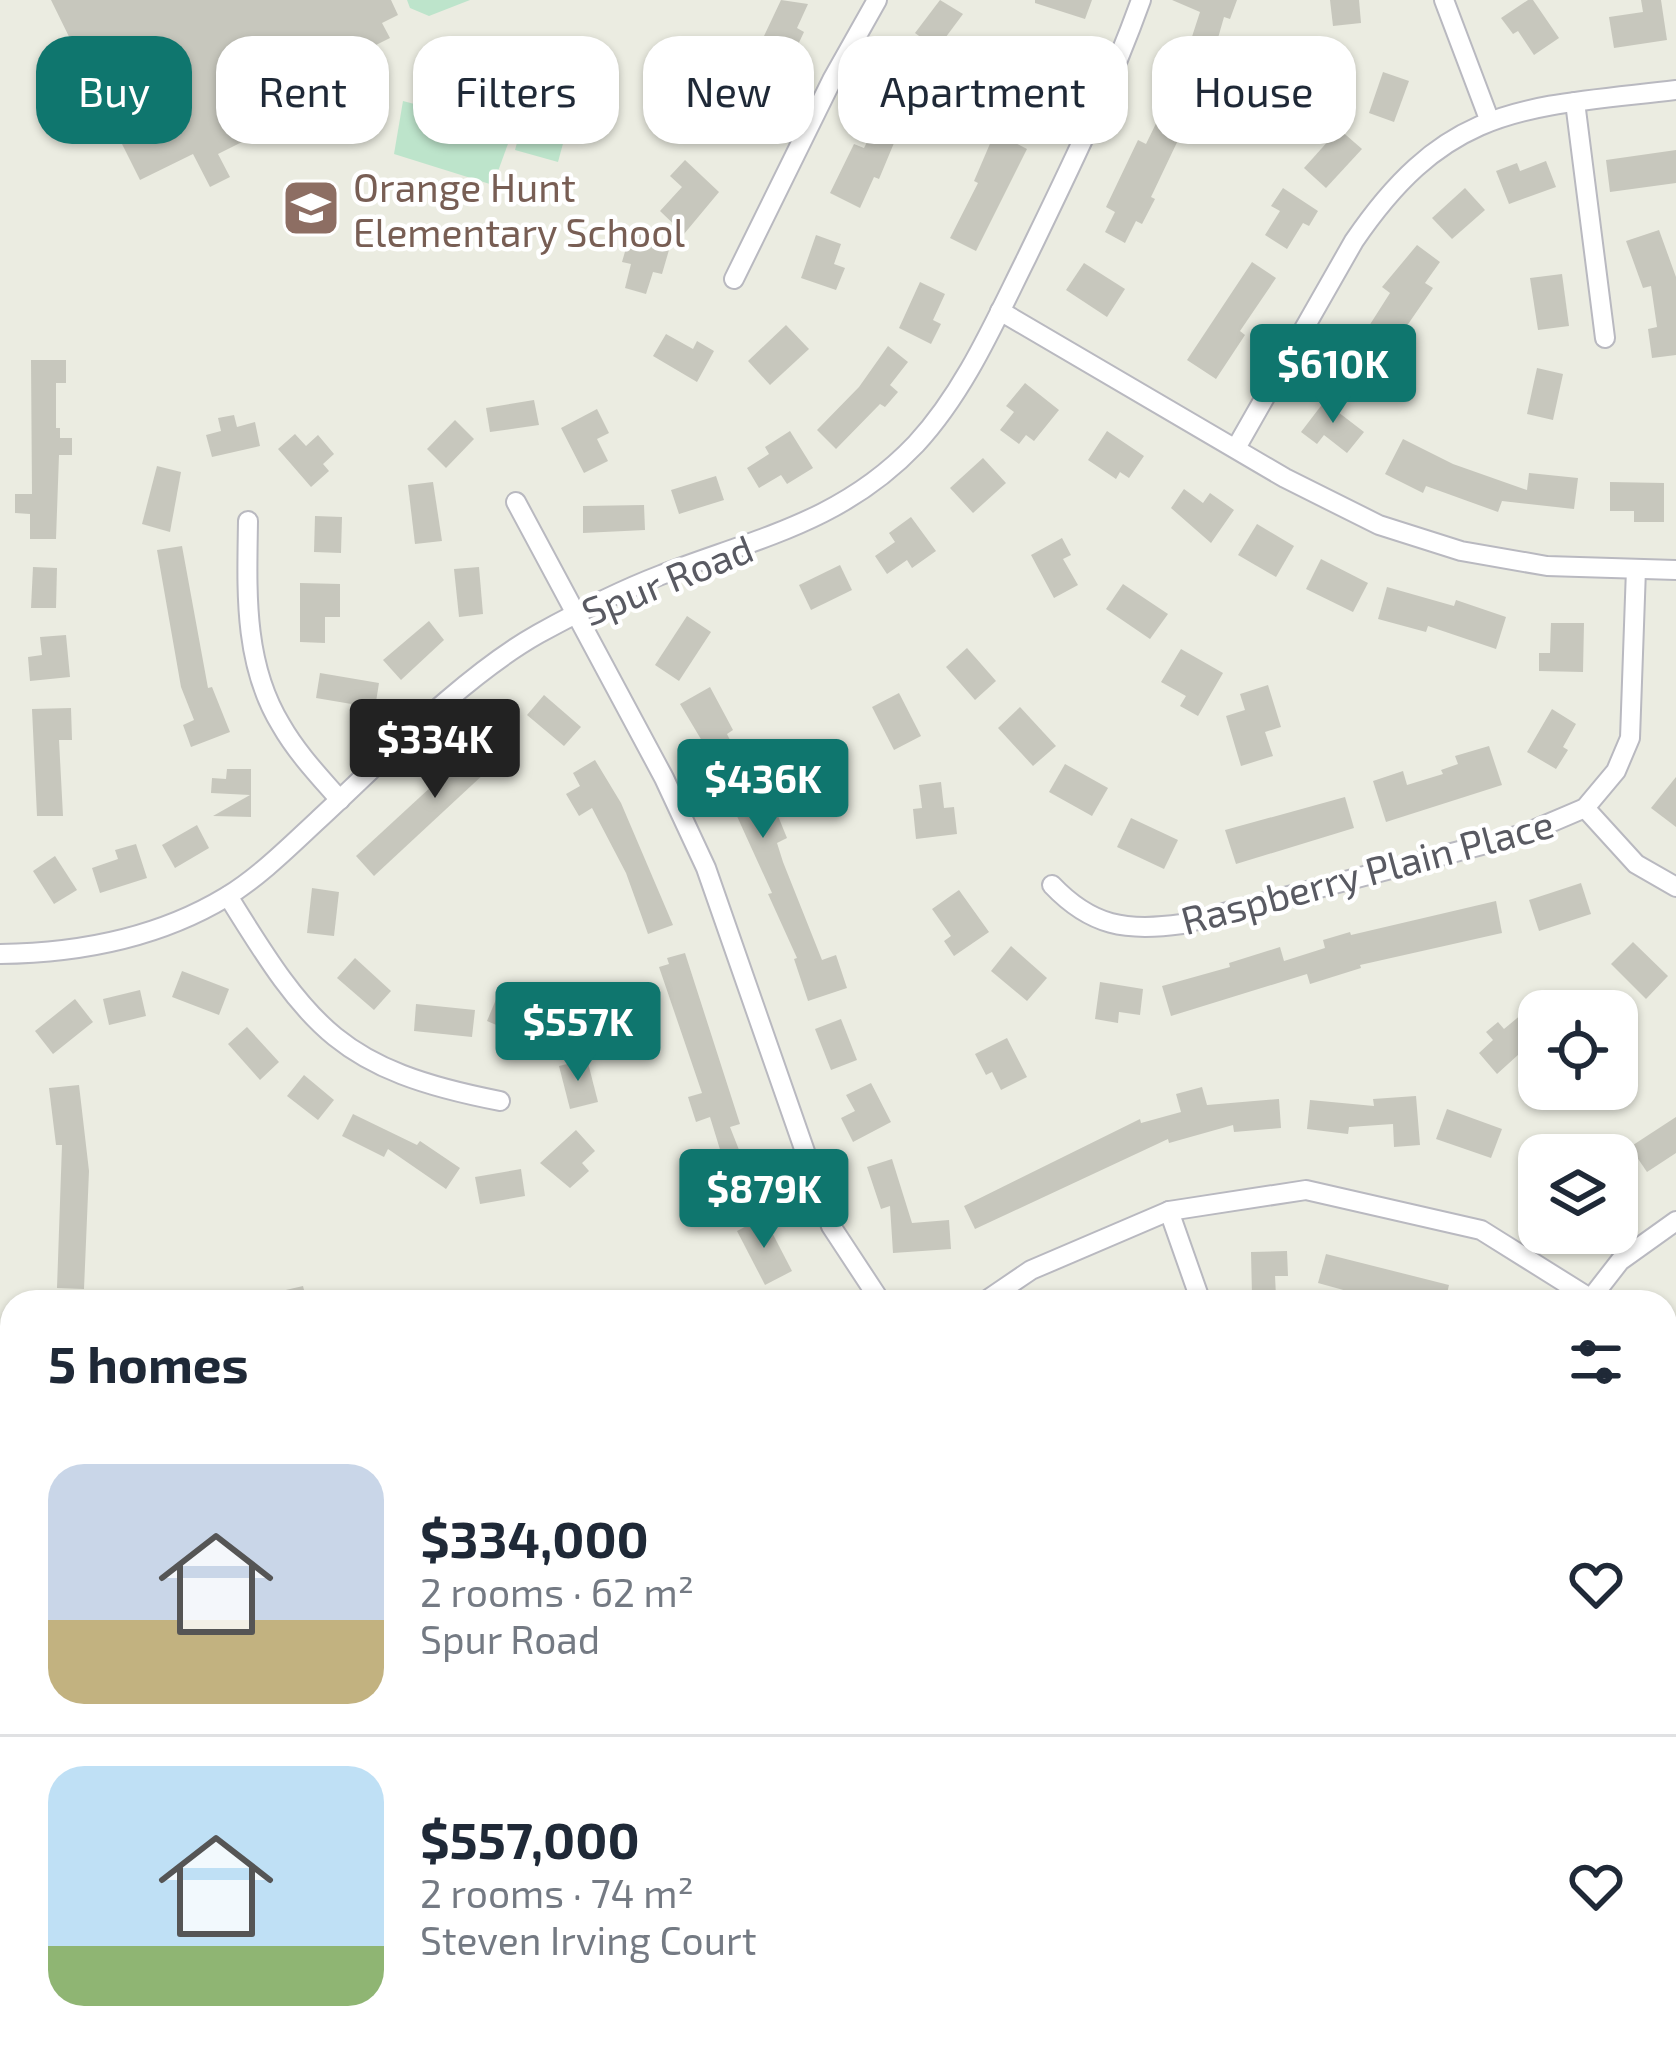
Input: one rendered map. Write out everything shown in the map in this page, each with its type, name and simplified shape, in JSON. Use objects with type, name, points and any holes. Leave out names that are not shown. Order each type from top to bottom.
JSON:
[{"type":"street","points":[[734,280],[832,80],[877,0]]},
{"type":"street","name":"Spur Road","points":[[0,953],[63,951],[125,939],[228,896],[490,668],[533,637],[663,574],[794,529],[861,492],[900,460],[936,420],[1000,311],[1115,74],[1141,0]]},
{"type":"street","points":[[1444,0],[1489,119]]},
{"type":"street","points":[[1236,448],[1375,210],[1429,154],[1489,119],[1522,109],[1676,90]]},
{"type":"street","points":[[1575,102],[1605,338]]},
{"type":"street","points":[[1000,311],[1333,504],[1421,540],[1547,566],[1676,570]]},
{"type":"street","points":[[516,502],[664,778],[706,868],[831,1226],[873,1290]]},
{"type":"street","points":[[248,521],[248,618],[262,683],[280,725],[340,800]]},
{"type":"street","name":"Raspberry Plain Place","points":[[1052,885],[1075,910],[1099,921],[1153,928],[1182,924],[1524,834],[1585,808],[1616,771],[1630,738],[1636,569]]},
{"type":"street","points":[[1585,808],[1636,864],[1676,887]]},
{"type":"street","points":[[228,896],[283,985],[350,1050],[435,1089],[500,1102]]},
{"type":"street","points":[[1002,1290],[1031,1270],[1169,1211],[1306,1190],[1481,1230],[1578,1290]]},
{"type":"street","points":[[1169,1211],[1198,1290]]},
{"type":"street","points":[[1601,1290],[1620,1261],[1676,1221]]},
{"type":"green space","points":[[407,0],[470,0],[429,16],[410,8]]},
{"type":"green space","points":[[403,101],[413,104],[413,144],[508,144],[493,185],[394,154]]},
{"type":"green space","points":[[517,144],[563,144],[558,162],[515,150]]},
{"type":"building","points":[[51,0],[391,0],[398,15],[382,23],[389,36],[216,36],[216,144],[238,144],[218,154],[230,177],[210,187],[193,154],[140,180],[122,144],[192,144],[192,36],[69,36]]},
{"type":"building","points":[[781,0],[808,4],[797,28],[804,32],[802,36],[764,36]]},
{"type":"building","points":[[940,0],[963,14],[947,36],[915,33]]},
{"type":"building","points":[[1035,0],[1092,0],[1085,19]]},
{"type":"building","points":[[1172,0],[1237,0],[1230,19],[1224,17],[1219,36],[1192,36],[1200,12]]},
{"type":"building","points":[[1330,0],[1359,0],[1361,23],[1333,26]]},
{"type":"building","points":[[1533,0],[1559,38],[1534,55],[1518,31],[1513,34],[1501,18]]},
{"type":"building","points":[[1641,0],[1661,0],[1667,40],[1614,48],[1609,17],[1643,12]]},
{"type":"building","points":[[1383,72],[1409,81],[1394,122],[1369,113]]},
{"type":"building","points":[[1152,132],[1152,144],[1176,144],[1151,197],[1155,199],[1125,243],[1105,232],[1115,212],[1106,207],[1138,140],[1146,144]]},
{"type":"building","points":[[854,144],[864,148],[866,144],[894,144],[860,208],[830,193]]},
{"type":"building","points":[[990,144],[1018,144],[1027,149],[976,251],[950,238],[978,183],[974,181]]},
{"type":"building","points":[[1326,144],[1356,144],[1362,149],[1326,188],[1304,168]]},
{"type":"building","points":[[1676,150],[1676,183],[1610,192],[1606,160]]},
{"type":"building","points":[[685,160],[719,192],[684,234],[660,211],[682,187],[670,176]]},
{"type":"building","points":[[1546,161],[1556,187],[1509,204],[1496,171],[1517,163],[1520,171]]},
{"type":"building","points":[[1283,188],[1318,211],[1309,226],[1303,223],[1287,249],[1265,235],[1280,211],[1271,206]]},
{"type":"building","points":[[1465,188],[1485,210],[1452,239],[1432,218]]},
{"type":"building","points":[[1659,230],[1676,277],[1676,355],[1652,358],[1648,329],[1657,327],[1651,286],[1643,288],[1626,241]]},
{"type":"building","points":[[631,231],[671,243],[662,274],[653,272],[646,294],[625,288],[631,264],[622,262]]},
{"type":"building","points":[[816,235],[841,244],[834,264],[845,268],[836,290],[801,278]]},
{"type":"building","points":[[1417,245],[1440,262],[1425,283],[1433,288],[1384,359],[1392,364],[1382,380],[1348,359],[1390,293],[1382,287]]},
{"type":"building","points":[[1252,262],[1276,278],[1240,331],[1245,335],[1216,379],[1187,360]]},
{"type":"building","points":[[1084,263],[1125,289],[1107,317],[1066,290]]},
{"type":"building","points":[[1562,274],[1569,326],[1538,330],[1530,278]]},
{"type":"building","points":[[920,282],[945,294],[933,320],[941,324],[931,344],[899,328]]},
{"type":"building","points":[[786,325],[809,349],[770,385],[748,361]]},
{"type":"building","points":[[666,334],[693,349],[697,341],[714,351],[697,382],[653,356]]},
{"type":"building","points":[[888,346],[908,362],[890,385],[898,392],[836,449],[817,430],[859,387]]},
{"type":"building","points":[[31,360],[66,360],[66,383],[56,383],[56,428],[60,428],[60,438],[72,438],[72,455],[59,455],[56,539],[30,539],[30,514],[15,513],[15,494],[32,494]]},
{"type":"building","points":[[1537,368],[1563,374],[1553,420],[1527,414]]},
{"type":"building","points":[[1025,383],[1059,410],[1034,441],[1026,435],[1019,444],[1000,430],[1014,412],[1006,406]]},
{"type":"building","points":[[1330,394],[1344,404],[1338,412],[1364,432],[1347,453],[1324,435],[1317,444],[1301,432]]},
{"type":"building","points":[[534,400],[539,425],[490,432],[486,408]]},
{"type":"building","points":[[597,409],[609,433],[597,439],[608,461],[584,473],[561,428]]},
{"type":"building","points":[[234,415],[237,427],[255,422],[260,446],[212,457],[206,435],[221,431],[218,418]]},
{"type":"building","points":[[455,420],[474,439],[446,468],[427,449]]},
{"type":"building","points":[[790,431],[813,468],[787,484],[781,475],[759,488],[747,468],[769,454],[765,447]]},
{"type":"building","points":[[1107,431],[1144,456],[1129,478],[1120,472],[1116,479],[1088,460]]},
{"type":"building","points":[[295,434],[306,446],[318,435],[334,454],[323,464],[329,471],[311,487],[278,449]]},
{"type":"building","points":[[1403,439],[1453,464],[1527,490],[1529,473],[1578,478],[1574,509],[1502,501],[1498,512],[1426,486],[1423,493],[1385,474]]},
{"type":"building","points":[[983,458],[1006,483],[973,513],[950,488]]},
{"type":"building","points":[[157,466],[181,472],[170,532],[142,524]]},
{"type":"building","points":[[716,476],[724,500],[679,514],[671,490]]},
{"type":"building","points":[[433,482],[442,541],[415,544],[408,485]]},
{"type":"building","points":[[1610,482],[1664,483],[1664,522],[1634,522],[1634,511],[1610,511]]},
{"type":"building","points":[[1184,489],[1203,503],[1210,493],[1234,510],[1211,543],[1171,508]]},
{"type":"building","points":[[644,505],[645,530],[583,533],[583,506]]},
{"type":"building","points":[[315,516],[342,517],[341,553],[314,552]]},
{"type":"building","points":[[911,517],[936,551],[912,568],[907,560],[887,574],[875,556],[895,542],[889,533]]},
{"type":"building","points":[[1257,524],[1294,546],[1276,577],[1238,555]]},
{"type":"building","points":[[1062,538],[1071,555],[1063,559],[1078,585],[1054,598],[1031,555]]},
{"type":"building","points":[[182,546],[208,688],[212,687],[230,732],[191,747],[183,725],[194,720],[181,687],[157,550]]},
{"type":"building","points":[[1321,559],[1368,583],[1353,612],[1306,589]]},
{"type":"building","points":[[840,565],[852,590],[811,610],[799,585]]},
{"type":"building","points":[[33,567],[57,568],[56,608],[31,608]]},
{"type":"building","points":[[479,567],[483,614],[459,617],[454,569]]},
{"type":"building","points":[[300,583],[340,584],[340,617],[325,617],[325,643],[300,642]]},
{"type":"building","points":[[1123,584],[1168,614],[1150,639],[1106,609]]},
{"type":"building","points":[[1387,587],[1454,606],[1456,600],[1506,617],[1496,649],[1428,626],[1426,632],[1378,619]]},
{"type":"building","points":[[687,616],[711,632],[679,681],[655,665]]},
{"type":"building","points":[[429,621],[444,640],[401,680],[383,660]]},
{"type":"building","points":[[1551,623],[1584,623],[1583,672],[1539,671],[1539,653],[1550,653]]},
{"type":"building","points":[[66,635],[70,677],[30,681],[28,657],[42,655],[40,637]]},
{"type":"building","points":[[967,648],[996,681],[975,700],[946,667]]},
{"type":"building","points":[[1181,649],[1223,673],[1198,716],[1180,706],[1186,696],[1161,682]]},
{"type":"building","points":[[320,673],[379,683],[375,708],[316,698]]},
{"type":"building","points":[[1268,685],[1281,727],[1265,732],[1273,756],[1241,766],[1226,716],[1245,710],[1240,694]]},
{"type":"building","points":[[710,687],[733,730],[727,734],[743,766],[754,761],[767,789],[787,838],[777,843],[783,862],[822,960],[836,955],[847,988],[808,1001],[797,958],[768,894],[772,893],[705,746],[680,704]]},
{"type":"building","points":[[899,693],[921,736],[894,750],[872,707]]},
{"type":"building","points":[[544,695],[581,727],[564,746],[527,715]]},
{"type":"building","points":[[1020,707],[1056,746],[1033,766],[998,728]]},
{"type":"building","points":[[71,708],[72,740],[59,740],[63,816],[37,816],[32,709]]},
{"type":"building","points":[[1552,709],[1576,724],[1556,769],[1527,752]]},
{"type":"building","points":[[497,726],[514,746],[374,876],[356,856]]},
{"type":"building","points":[[1489,746],[1502,785],[1386,822],[1373,781],[1403,771],[1407,785],[1443,774],[1441,770],[1458,764],[1455,756]]},
{"type":"building","points":[[595,760],[621,803],[673,925],[648,934],[626,873],[592,808],[579,816],[566,794],[580,786],[573,773]]},
{"type":"building","points":[[1065,764],[1108,788],[1092,816],[1049,792]]},
{"type":"building","points":[[227,769],[251,769],[251,817],[213,816],[250,795],[211,793],[212,778],[226,779]]},
{"type":"building","points":[[1676,777],[1676,827],[1651,808]]},
{"type":"building","points":[[941,782],[944,808],[954,807],[957,834],[916,839],[913,809],[922,808],[919,785]]},
{"type":"building","points":[[1345,797],[1354,828],[1236,864],[1225,830]]},
{"type":"building","points":[[1131,818],[1178,840],[1164,869],[1117,847]]},
{"type":"building","points":[[197,825],[209,848],[175,868],[162,845]]},
{"type":"building","points":[[136,844],[147,878],[100,893],[92,868],[118,859],[115,850]]},
{"type":"building","points":[[55,856],[77,890],[54,904],[33,871]]},
{"type":"building","points":[[1581,883],[1591,914],[1539,931],[1529,900]]},
{"type":"building","points":[[312,888],[339,892],[334,936],[307,933]]},
{"type":"building","points":[[959,890],[989,932],[954,956],[944,941],[951,936],[932,909]]},
{"type":"building","points":[[1496,901],[1502,933],[1360,965],[1310,984],[1307,974],[1171,1016],[1162,986],[1280,947],[1284,961],[1325,948],[1323,940],[1350,932]]},
{"type":"building","points":[[1633,942],[1668,976],[1646,999],[1611,964]]},
{"type":"building","points":[[1011,946],[1047,978],[1027,1001],[991,971]]},
{"type":"building","points":[[685,953],[740,1124],[730,1127],[754,1188],[730,1198],[723,1180],[711,1185],[703,1164],[722,1156],[710,1117],[696,1122],[688,1097],[702,1093],[659,967],[669,964],[667,958]]},
{"type":"building","points":[[355,958],[391,991],[374,1010],[337,978]]},
{"type":"building","points":[[182,971],[229,989],[219,1015],[172,997]]},
{"type":"building","points":[[1100,982],[1143,989],[1140,1015],[1119,1012],[1118,1023],[1095,1019]]},
{"type":"building","points":[[140,990],[146,1016],[109,1025],[103,999]]},
{"type":"building","points":[[497,997],[556,1021],[546,1046],[487,1021]]},
{"type":"building","points":[[75,999],[93,1022],[53,1054],[35,1031]]},
{"type":"building","points":[[416,1004],[475,1010],[472,1037],[414,1031]]},
{"type":"building","points":[[1518,1017],[1518,1055],[1497,1074],[1479,1053],[1493,1040],[1486,1032],[1498,1022],[1504,1029]]},
{"type":"building","points":[[841,1019],[857,1060],[831,1070],[815,1029]]},
{"type":"building","points":[[247,1027],[279,1062],[260,1080],[228,1044]]},
{"type":"building","points":[[1007,1038],[1027,1077],[1001,1090],[975,1054]]},
{"type":"building","points":[[587,1059],[598,1102],[570,1109],[559,1066]]},
{"type":"building","points":[[304,1075],[334,1100],[318,1120],[287,1096]]},
{"type":"building","points":[[871,1083],[891,1122],[853,1142],[841,1118],[855,1111],[846,1095]]},
{"type":"building","points":[[79,1085],[89,1171],[84,1289],[57,1288],[62,1145],[56,1145],[49,1088]]},
{"type":"building","points":[[1202,1087],[1207,1105],[1279,1099],[1281,1128],[1234,1132],[1233,1125],[1169,1143],[1168,1139],[975,1229],[964,1206],[1140,1119],[1141,1123],[1181,1112],[1176,1094]]},
{"type":"building","points":[[1416,1096],[1420,1145],[1394,1147],[1393,1124],[1349,1127],[1348,1134],[1307,1129],[1310,1100],[1374,1106],[1373,1099]]},
{"type":"building","points":[[1447,1109],[1502,1129],[1491,1158],[1436,1139]]},
{"type":"building","points":[[353,1114],[417,1145],[420,1141],[460,1168],[446,1189],[388,1149],[384,1157],[342,1136]]},
{"type":"building","points":[[1676,1117],[1676,1153],[1647,1172],[1638,1159],[1638,1142]]},
{"type":"building","points":[[576,1130],[595,1151],[582,1163],[589,1171],[570,1188],[540,1163]]},
{"type":"building","points":[[892,1159],[912,1223],[949,1220],[951,1249],[893,1253],[890,1206],[881,1209],[867,1167]]},
{"type":"building","points":[[521,1169],[525,1196],[480,1204],[475,1177]]},
{"type":"building","points":[[764,1217],[792,1271],[765,1285],[737,1231]]},
{"type":"building","points":[[1287,1251],[1288,1276],[1275,1276],[1276,1290],[1252,1290],[1251,1252]]},
{"type":"building","points":[[1326,1254],[1449,1285],[1448,1290],[1343,1290],[1318,1283]]},
{"type":"place","name":"Orange Hunt Elementary School","points":[[311,208]]}]
